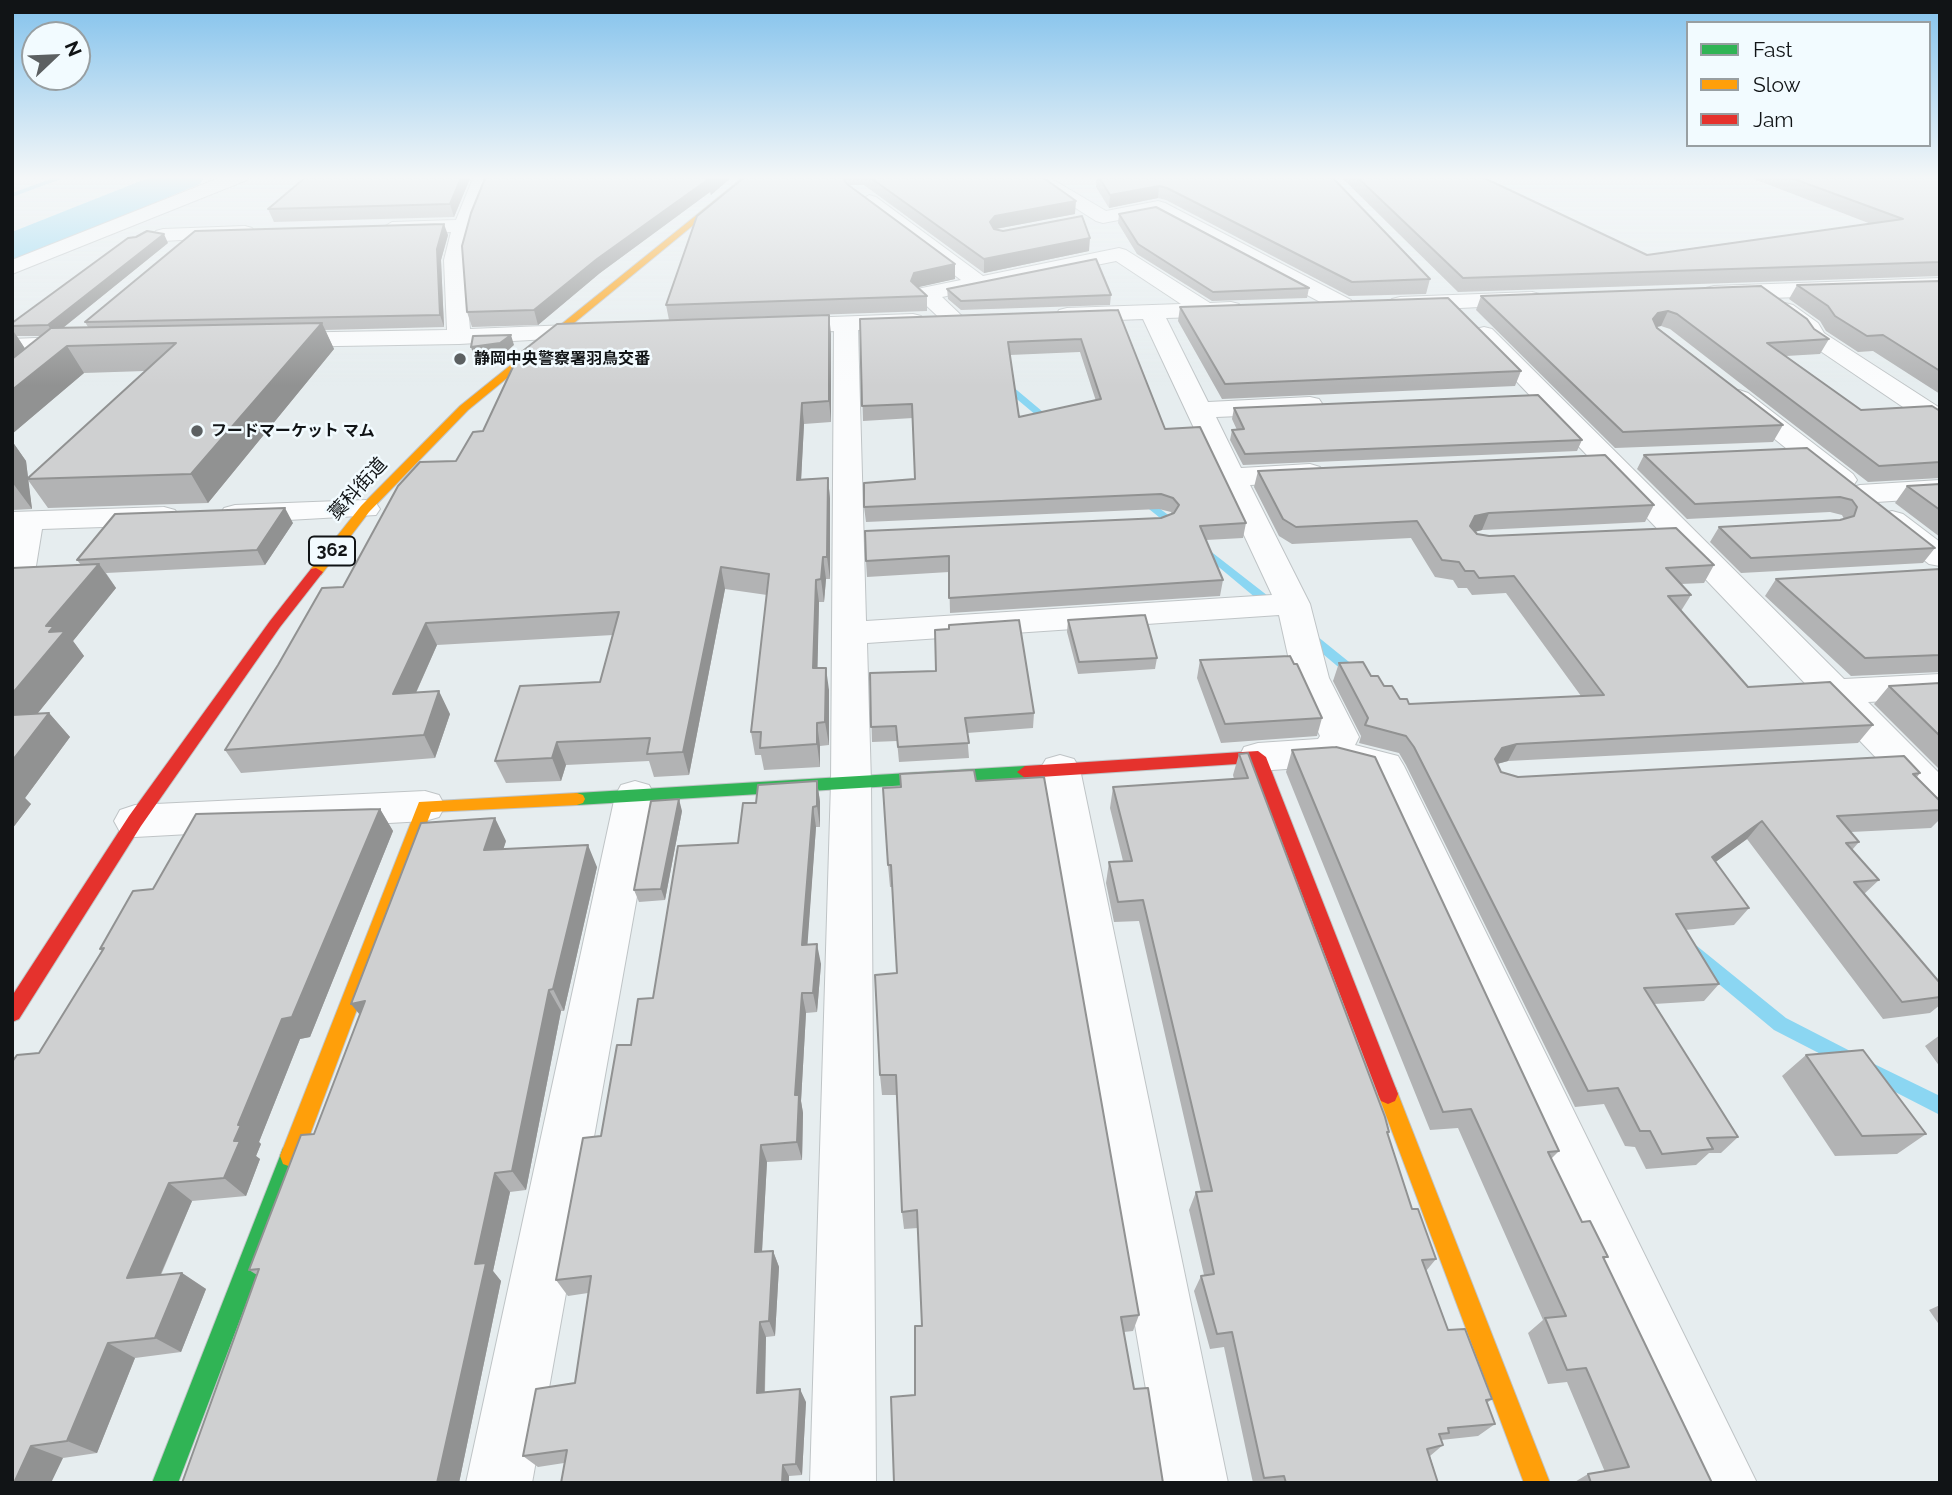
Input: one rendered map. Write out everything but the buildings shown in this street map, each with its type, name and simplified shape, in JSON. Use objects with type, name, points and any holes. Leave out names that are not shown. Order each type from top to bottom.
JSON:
[{"type":"main road","name":"藁科街道","points":[[12,1013],[135,821],[275,624],[365,509],[464,408],[664,246]]},
{"type":"main road","points":[[165,1483],[425,806],[635,796],[1258,757],[1537,1483]]},
{"type":"street","points":[[12,268],[67,246]]},
{"type":"street","points":[[165,259],[181,246]]},
{"type":"street","points":[[458,246],[454,260],[458,337]]},
{"type":"street","points":[[930,246],[979,282]]},
{"type":"street","points":[[1230,246],[1343,306]]},
{"type":"street","points":[[954,319],[925,294],[1119,254],[1205,310]]},
{"type":"street","points":[[1689,294],[1940,285]]},
{"type":"street","points":[[1758,291],[1810,328],[1815,337],[1937,416]]},
{"type":"street","points":[[1442,292],[1530,396],[1605,458],[1940,799]]},
{"type":"street","points":[[1301,307],[1377,304],[1442,292],[1549,299]]},
{"type":"street","points":[[1046,316],[1247,308]]},
{"type":"street","points":[[1151,311],[1293,604],[1311,678],[1340,737],[1329,752]]},
{"type":"street","points":[[32,369],[93,318]]},
{"type":"street","points":[[751,327],[980,318]]},
{"type":"street","points":[[843,1483],[849,633],[862,534],[846,324]]},
{"type":"street","points":[[253,341],[458,337],[615,330]]},
{"type":"street","points":[[12,346],[103,343]]},
{"type":"street","points":[[1723,385],[1940,557]]},
{"type":"street","points":[[1199,410],[1337,404]]},
{"type":"street","points":[[1766,452],[1806,451]]},
{"type":"street","points":[[1563,460],[1645,457]]},
{"type":"street","points":[[1232,477],[1342,471]]},
{"type":"street","points":[[1860,494],[1940,489]]},
{"type":"street","points":[[12,574],[20,566],[20,521],[365,509]]},
{"type":"street","points":[[1640,535],[1720,531]]},
{"type":"street","points":[[1731,586],[1773,584]]},
{"type":"street","points":[[849,633],[1293,604]]},
{"type":"street","points":[[1835,692],[1940,686]]},
{"type":"street","points":[[1258,757],[1329,752],[1384,766],[1724,1483]]},
{"type":"street","points":[[1857,759],[1898,757]]},
{"type":"street","points":[[1060,769],[1195,1483]]},
{"type":"street","points":[[499,1483],[635,796]]},
{"type":"street","points":[[135,821],[425,806]]},
{"type":"waterway","points":[[1003,383],[1052,424]]},
{"type":"waterway","points":[[1143,499],[1179,528]]},
{"type":"waterway","points":[[1200,546],[1273,606]]},
{"type":"waterway","points":[[1308,635],[1354,673]]},
{"type":"waterway","points":[[1691,951],[1780,1024],[1850,1060]]},
{"type":"waterway","points":[[1868,1069],[1940,1106]]},
{"type":"traffic: fast","points":[[577,799],[1025,772]]},
{"type":"traffic: fast","points":[[165,1483],[291,1156]]},
{"type":"traffic: slow","points":[[316,572],[365,509],[464,408],[664,246]]},
{"type":"traffic: slow","points":[[291,1156],[425,806],[577,799]]},
{"type":"traffic: slow","points":[[1388,1094],[1537,1483]]},
{"type":"traffic: jam","points":[[12,1013],[135,821],[275,624],[316,572]]},
{"type":"traffic: jam","points":[[1025,772],[1258,757],[1388,1094]]},
{"type":"place","name":"静岡中央警察署羽鳥交番","points":[[460,359]]},
{"type":"place","name":"フードマーケット マム","points":[[197,431]]}]
